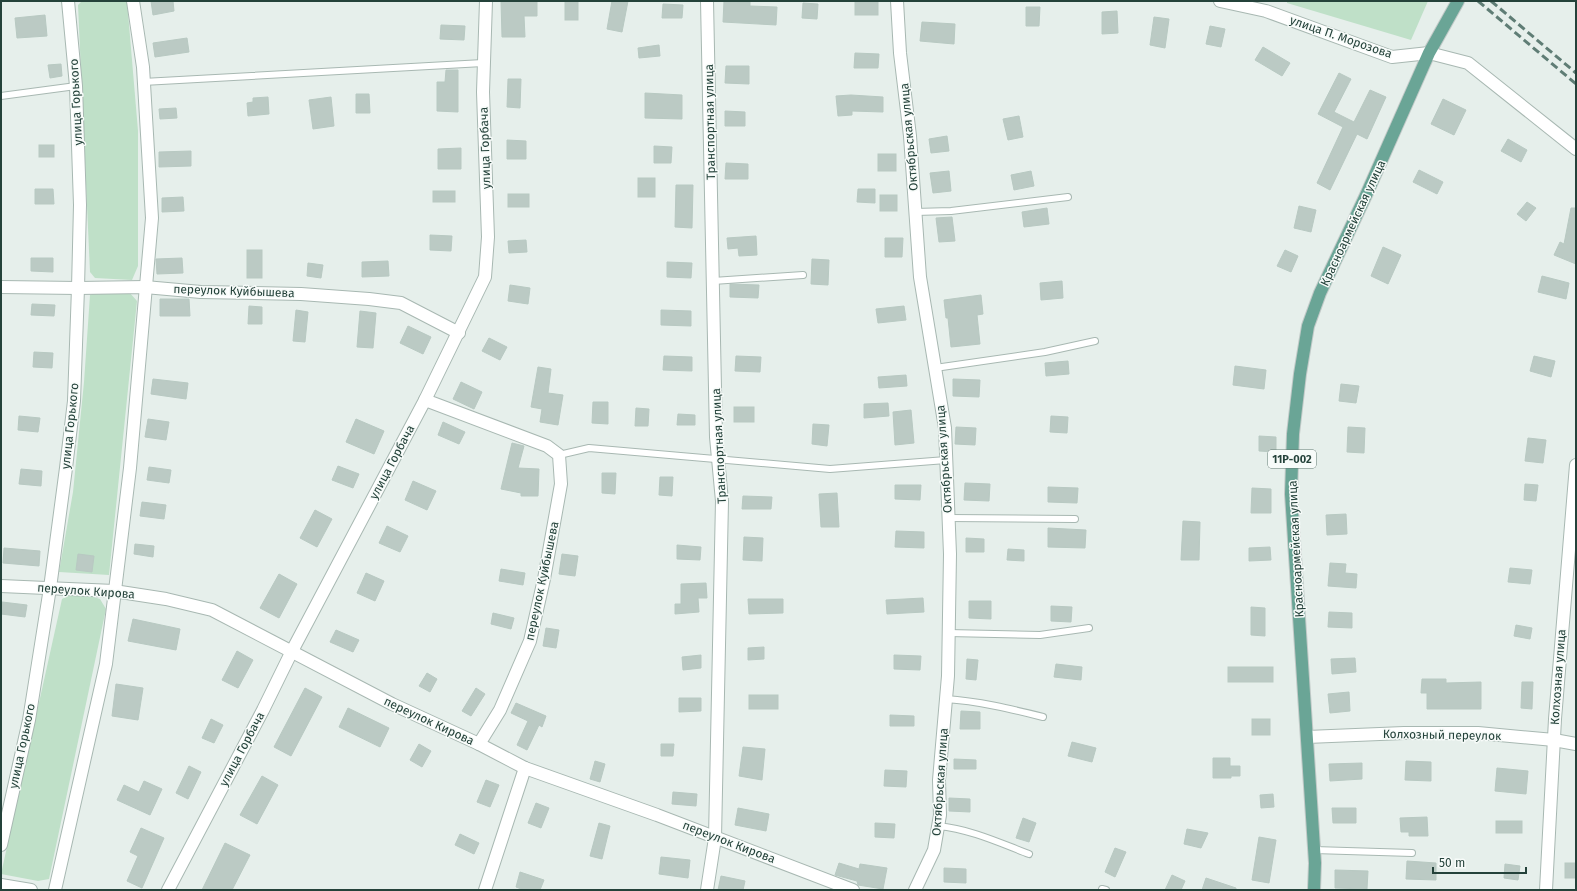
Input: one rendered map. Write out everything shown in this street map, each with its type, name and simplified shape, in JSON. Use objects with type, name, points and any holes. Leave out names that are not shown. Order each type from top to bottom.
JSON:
[{"type":"main road","name":"Красноармейская улица","points":[[1314,890],[1314,850],[1291,494],[1293,434],[1300,374],[1308,326],[1320,293],[1367,193],[1429,53],[1458,1]]},
{"type":"street","name":"улица Горького","points":[[1,845],[29,720],[50,588],[74,401],[80,198],[76,86],[68,1]]},
{"type":"street","points":[[55,890],[106,664],[130,468],[152,218],[143,82],[133,1]]},
{"type":"street","name":"улица Горбача","points":[[168,890],[425,400],[485,277],[488,237],[483,63],[486,1]]},
{"type":"street","name":"Транспортная улица","points":[[707,1],[716,437],[722,501],[715,838],[707,890]]},
{"type":"street","name":"Октябрьская улица","points":[[897,1],[900,53],[910,136],[920,277],[945,428],[950,554],[946,699],[939,780],[940,815],[934,850],[915,890]]},
{"type":"street","name":"улица П. Морозова","points":[[1220,1],[1266,11],[1392,57],[1429,53],[1468,63],[1576,149]]},
{"type":"street","name":"переулок Куйбышева","points":[[1,287],[145,287],[201,292],[301,294],[369,298],[401,303],[459,333]]},
{"type":"street","points":[[425,400],[547,446],[559,455]]},
{"type":"street","name":"переулок Куйбышева","points":[[479,744],[500,710],[530,641],[544,579],[561,484],[559,455]]},
{"type":"street","name":"Колхозная улица","points":[[1546,890],[1554,740],[1576,465]]},
{"type":"street","name":"переулок Кирова","points":[[1,586],[114,591],[166,599],[212,610],[392,704],[479,744],[525,768],[657,815],[853,890]]},
{"type":"street","name":"Колхозный переулок","points":[[1307,737],[1404,733],[1478,733],[1554,740],[1576,744]]},
{"type":"street","points":[[485,890],[525,768]]},
{"type":"street","points":[[1,885],[31,890]]},
{"type":"lane","points":[[143,82],[483,63]]},
{"type":"lane","points":[[1,96],[76,86]]},
{"type":"lane","points":[[915,212],[951,211],[1068,198]]},
{"type":"lane","points":[[713,281],[803,275]]},
{"type":"lane","points":[[935,368],[1045,352],[1095,341]]},
{"type":"lane","points":[[559,455],[589,448],[830,469],[946,460]]},
{"type":"lane","points":[[949,518],[1075,519]]},
{"type":"lane","points":[[948,633],[1040,635],[1089,628]]},
{"type":"lane","points":[[946,699],[964,700],[1043,717]]},
{"type":"lane","points":[[938,826],[952,827],[966,831],[1029,854]]},
{"type":"lane","points":[[1314,850],[1412,853]]},
{"type":"green space","points":[[82,1],[127,1],[138,131],[138,266],[132,280],[95,278],[90,272],[78,5]]},
{"type":"green space","points":[[1287,1],[1428,1],[1411,40],[1287,3]]},
{"type":"green space","points":[[96,292],[129,292],[137,301],[109,575],[59,572],[73,492],[84,382],[90,295]]},
{"type":"green space","points":[[72,594],[87,595],[100,599],[106,609],[49,879],[38,881],[1,874],[62,599]]},
{"type":"building","points":[[151,1],[173,1],[174,11],[153,15]]},
{"type":"building","points":[[501,1],[537,1],[537,16],[524,16],[525,37],[502,37]]},
{"type":"building","points":[[565,1],[578,1],[578,20],[565,20]]},
{"type":"building","points":[[612,1],[628,1],[622,32],[607,29]]},
{"type":"building","points":[[724,1],[750,2],[750,6],[777,7],[776,25],[723,22]]},
{"type":"building","points":[[855,1],[878,1],[878,15],[855,15]]},
{"type":"building","points":[[803,3],[818,4],[817,19],[802,18]]},
{"type":"building","points":[[663,4],[683,5],[682,18],[662,18]]},
{"type":"building","points":[[1026,7],[1040,7],[1039,26],[1026,26]]},
{"type":"building","points":[[1117,11],[1118,33],[1102,34],[1102,12]]},
{"type":"building","points":[[45,15],[47,36],[17,38],[15,18]]},
{"type":"building","points":[[1154,17],[1169,19],[1165,48],[1150,45]]},
{"type":"building","points":[[922,22],[955,24],[954,44],[920,41]]},
{"type":"building","points":[[441,25],[465,26],[464,40],[440,39]]},
{"type":"building","points":[[1210,26],[1225,29],[1221,47],[1206,44]]},
{"type":"building","points":[[187,38],[189,52],[155,57],[153,43]]},
{"type":"building","points":[[659,45],[660,56],[639,58],[638,48]]},
{"type":"building","points":[[1263,47],[1290,63],[1282,76],[1255,60]]},
{"type":"building","points":[[855,53],[879,54],[878,68],[854,68]]},
{"type":"building","points":[[61,64],[62,76],[50,78],[48,65]]},
{"type":"building","points":[[726,66],[749,66],[749,84],[725,83]]},
{"type":"building","points":[[446,70],[458,70],[458,112],[437,111],[437,82],[445,82]]},
{"type":"building","points":[[1339,73],[1351,79],[1334,112],[1354,122],[1370,90],[1386,97],[1367,139],[1357,134],[1330,190],[1317,183],[1343,127],[1318,114]]},
{"type":"building","points":[[508,79],[521,79],[520,108],[507,107]]},
{"type":"building","points":[[645,93],[682,95],[682,119],[645,118]]},
{"type":"building","points":[[356,94],[369,94],[370,113],[356,113]]},
{"type":"building","points":[[851,95],[883,97],[883,112],[852,111],[852,115],[838,116],[836,96]]},
{"type":"building","points":[[268,97],[269,114],[248,116],[247,103],[253,102],[253,98]]},
{"type":"building","points":[[331,97],[334,126],[313,129],[309,100]]},
{"type":"building","points":[[1443,99],[1466,110],[1454,135],[1431,124]]},
{"type":"building","points":[[176,108],[177,118],[160,119],[159,109]]},
{"type":"building","points":[[725,111],[745,112],[745,126],[725,126]]},
{"type":"building","points":[[1019,116],[1023,137],[1008,140],[1003,119]]},
{"type":"building","points":[[947,136],[949,151],[931,153],[929,139]]},
{"type":"building","points":[[1508,139],[1527,150],[1521,162],[1501,151]]},
{"type":"building","points":[[507,140],[526,141],[526,159],[507,159]]},
{"type":"building","points":[[39,145],[54,145],[54,157],[39,157]]},
{"type":"building","points":[[654,146],[672,147],[671,163],[654,163]]},
{"type":"building","points":[[461,148],[461,169],[438,169],[438,149]]},
{"type":"building","points":[[191,151],[191,166],[159,167],[159,152]]},
{"type":"building","points":[[878,154],[896,154],[896,171],[878,171]]},
{"type":"building","points":[[726,163],[748,164],[748,179],[725,179]]},
{"type":"building","points":[[1419,170],[1443,182],[1437,194],[1413,182]]},
{"type":"building","points":[[949,171],[951,191],[933,193],[930,173]]},
{"type":"building","points":[[1031,171],[1034,186],[1014,190],[1011,175]]},
{"type":"building","points":[[638,178],[655,178],[655,197],[638,197]]},
{"type":"building","points":[[676,185],[693,185],[692,228],[675,227]]},
{"type":"building","points":[[35,189],[53,189],[54,204],[35,204]]},
{"type":"building","points":[[858,189],[875,189],[875,203],[857,202]]},
{"type":"building","points":[[433,191],[455,191],[455,202],[433,202]]},
{"type":"building","points":[[508,194],[529,194],[529,207],[508,207]]},
{"type":"building","points":[[880,195],[897,195],[897,211],[880,211]]},
{"type":"building","points":[[183,197],[184,211],[162,212],[162,198]]},
{"type":"building","points":[[1527,202],[1536,208],[1526,221],[1517,214]]},
{"type":"building","points":[[1299,206],[1316,210],[1311,232],[1294,228]]},
{"type":"building","points":[[1047,208],[1049,224],[1024,227],[1022,212]]},
{"type":"building","points":[[1571,208],[1576,208],[1576,264],[1554,255],[1560,242],[1564,244]]},
{"type":"building","points":[[952,217],[955,241],[939,242],[936,218]]},
{"type":"building","points":[[430,235],[452,236],[451,251],[430,250]]},
{"type":"building","points":[[756,236],[757,255],[739,256],[738,248],[728,249],[727,238]]},
{"type":"building","points":[[885,238],[903,238],[902,257],[885,257]]},
{"type":"building","points":[[526,240],[527,252],[509,253],[508,241]]},
{"type":"building","points":[[1383,247],[1401,255],[1388,284],[1371,276]]},
{"type":"building","points":[[247,250],[262,250],[262,278],[247,278]]},
{"type":"building","points":[[1285,250],[1298,256],[1291,272],[1277,266]]},
{"type":"building","points":[[31,258],[53,258],[53,272],[31,271]]},
{"type":"building","points":[[182,258],[183,273],[157,274],[156,259]]},
{"type":"building","points":[[812,259],[829,260],[828,285],[811,284]]},
{"type":"building","points":[[388,261],[389,276],[362,277],[362,262]]},
{"type":"building","points":[[667,262],[692,263],[691,278],[667,277]]},
{"type":"building","points":[[308,263],[323,265],[321,278],[307,276]]},
{"type":"building","points":[[1542,276],[1569,283],[1566,299],[1538,292]]},
{"type":"building","points":[[1062,281],[1063,298],[1041,300],[1040,283]]},
{"type":"building","points":[[730,284],[759,285],[758,298],[730,297]]},
{"type":"building","points":[[510,285],[530,288],[528,304],[508,301]]},
{"type":"building","points":[[981,295],[983,314],[977,315],[980,344],[951,347],[948,318],[946,318],[944,300]]},
{"type":"building","points":[[160,299],[189,299],[190,316],[160,316]]},
{"type":"building","points":[[32,304],[55,305],[54,316],[31,315]]},
{"type":"building","points":[[249,306],[262,307],[262,324],[248,324]]},
{"type":"building","points":[[904,306],[906,320],[878,323],[876,309]]},
{"type":"building","points":[[296,310],[308,312],[305,342],[293,341]]},
{"type":"building","points":[[661,310],[691,311],[691,326],[661,325]]},
{"type":"building","points":[[360,311],[376,313],[373,348],[357,347]]},
{"type":"building","points":[[408,326],[431,337],[423,354],[400,343]]},
{"type":"building","points":[[489,338],[507,347],[500,360],[482,351]]},
{"type":"building","points":[[34,352],[53,353],[52,368],[33,367]]},
{"type":"building","points":[[664,356],[692,357],[692,371],[663,370]]},
{"type":"building","points":[[736,356],[761,357],[760,372],[735,371]]},
{"type":"building","points":[[1534,356],[1555,361],[1551,377],[1530,371]]},
{"type":"building","points":[[1068,361],[1069,374],[1046,376],[1045,363]]},
{"type":"building","points":[[1235,366],[1266,370],[1264,389],[1233,385]]},
{"type":"building","points":[[538,367],[551,369],[548,393],[563,395],[558,425],[540,422],[542,409],[531,407]]},
{"type":"building","points":[[906,375],[907,386],[879,388],[878,377]]},
{"type":"building","points":[[153,379],[188,383],[186,399],[151,394]]},
{"type":"building","points":[[953,379],[980,380],[979,397],[953,396]]},
{"type":"building","points":[[461,382],[482,392],[474,409],[453,399]]},
{"type":"building","points":[[1341,384],[1359,386],[1356,403],[1339,401]]},
{"type":"building","points":[[593,402],[608,402],[608,424],[592,423]]},
{"type":"building","points":[[888,403],[889,416],[864,418],[864,404]]},
{"type":"building","points":[[734,407],[754,407],[754,422],[734,422]]},
{"type":"building","points":[[636,408],[649,409],[648,426],[635,426]]},
{"type":"building","points":[[911,410],[914,443],[895,445],[893,412]]},
{"type":"building","points":[[678,414],[695,415],[695,425],[677,425]]},
{"type":"building","points":[[19,416],[40,418],[38,432],[18,430]]},
{"type":"building","points":[[1051,416],[1068,417],[1067,433],[1050,432]]},
{"type":"building","points":[[148,419],[169,422],[166,440],[145,437]]},
{"type":"building","points":[[356,419],[384,431],[374,454],[346,442]]},
{"type":"building","points":[[443,422],[465,432],[459,444],[438,435]]},
{"type":"building","points":[[813,424],[829,425],[827,446],[812,444]]},
{"type":"building","points":[[956,427],[976,428],[975,445],[955,444]]},
{"type":"building","points":[[1348,427],[1365,428],[1364,453],[1347,452]]},
{"type":"building","points":[[1259,436],[1276,437],[1276,452],[1259,451]]},
{"type":"building","points":[[1528,438],[1546,440],[1543,463],[1525,461]]},
{"type":"building","points":[[512,443],[524,446],[518,468],[539,469],[538,496],[521,496],[521,493],[501,489]]},
{"type":"building","points":[[338,466],[359,474],[353,488],[332,480]]},
{"type":"building","points":[[149,467],[171,470],[169,483],[147,480]]},
{"type":"building","points":[[21,469],[42,471],[41,486],[19,484]]},
{"type":"building","points":[[602,473],[616,473],[615,494],[602,493]]},
{"type":"building","points":[[660,477],[673,477],[672,496],[659,495]]},
{"type":"building","points":[[413,481],[436,491],[427,510],[405,500]]},
{"type":"building","points":[[965,483],[990,484],[989,501],[964,500]]},
{"type":"building","points":[[1525,484],[1538,485],[1536,501],[1524,500]]},
{"type":"building","points":[[895,485],[921,485],[920,500],[895,499]]},
{"type":"building","points":[[1048,487],[1078,488],[1077,503],[1048,502]]},
{"type":"building","points":[[1252,488],[1271,489],[1271,513],[1251,513]]},
{"type":"building","points":[[837,493],[839,527],[821,527],[819,494]]},
{"type":"building","points":[[743,496],[772,497],[771,509],[742,509]]},
{"type":"building","points":[[142,502],[166,505],[164,519],[140,516]]},
{"type":"building","points":[[315,510],[332,519],[317,547],[300,538]]},
{"type":"building","points":[[1346,514],[1347,534],[1327,535],[1326,515]]},
{"type":"building","points":[[1183,521],[1200,522],[1199,560],[1181,560]]},
{"type":"building","points":[[387,526],[408,536],[400,552],[379,543]]},
{"type":"building","points":[[1048,528],[1086,530],[1085,548],[1048,547]]},
{"type":"building","points":[[896,531],[924,532],[924,548],[895,547]]},
{"type":"building","points":[[744,537],[763,538],[762,561],[743,560]]},
{"type":"building","points":[[966,538],[984,539],[984,552],[966,552]]},
{"type":"building","points":[[135,544],[154,546],[153,557],[134,554]]},
{"type":"building","points":[[677,545],[701,547],[700,560],[677,559]]},
{"type":"building","points":[[1270,547],[1271,560],[1249,561],[1249,548]]},
{"type":"building","points":[[4,548],[40,551],[39,566],[3,563]]},
{"type":"building","points":[[1008,549],[1024,550],[1024,561],[1007,560]]},
{"type":"building","points":[[78,554],[94,556],[92,572],[76,570]]},
{"type":"building","points":[[562,554],[578,556],[575,576],[559,574]]},
{"type":"building","points":[[1330,563],[1346,564],[1345,573],[1357,574],[1356,588],[1328,586]]},
{"type":"building","points":[[1510,568],[1532,570],[1530,584],[1508,582]]},
{"type":"building","points":[[501,569],[525,573],[523,585],[499,581]]},
{"type":"building","points":[[366,573],[384,581],[375,601],[357,593]]},
{"type":"building","points":[[279,574],[297,584],[279,618],[260,608]]},
{"type":"building","points":[[706,583],[707,598],[698,598],[699,612],[675,614],[675,604],[681,604],[681,584]]},
{"type":"building","points":[[923,598],[924,612],[887,614],[886,600]]},
{"type":"building","points":[[748,599],[783,599],[783,613],[749,614]]},
{"type":"building","points":[[969,601],[991,601],[991,619],[969,618]]},
{"type":"building","points":[[2,602],[27,605],[25,617],[1,614]]},
{"type":"building","points":[[1051,606],[1072,607],[1071,622],[1051,621]]},
{"type":"building","points":[[1251,607],[1265,608],[1265,636],[1251,635]]},
{"type":"building","points":[[1329,612],[1352,613],[1352,628],[1328,627]]},
{"type":"building","points":[[493,613],[514,618],[511,629],[491,624]]},
{"type":"building","points":[[133,619],[180,629],[176,650],[128,641]]},
{"type":"building","points":[[1516,625],[1532,628],[1530,639],[1514,636]]},
{"type":"building","points":[[546,628],[559,630],[556,648],[543,646]]},
{"type":"building","points":[[336,630],[359,640],[353,652],[330,642]]},
{"type":"building","points":[[764,647],[764,659],[748,660],[748,648]]},
{"type":"building","points":[[237,651],[253,660],[238,688],[222,680]]},
{"type":"building","points":[[701,655],[701,668],[683,670],[682,657]]},
{"type":"building","points":[[894,655],[921,656],[920,670],[894,669]]},
{"type":"building","points":[[1355,658],[1356,672],[1332,674],[1331,659]]},
{"type":"building","points":[[967,659],[978,660],[976,680],[966,679]]},
{"type":"building","points":[[1056,664],[1082,667],[1081,680],[1054,677]]},
{"type":"building","points":[[1228,667],[1273,667],[1273,682],[1228,682]]},
{"type":"building","points":[[427,673],[437,679],[430,692],[419,686]]},
{"type":"building","points":[[1422,679],[1446,679],[1446,683],[1481,682],[1481,709],[1427,709],[1427,693],[1421,693]]},
{"type":"building","points":[[1522,682],[1533,682],[1532,709],[1521,708]]},
{"type":"building","points":[[116,684],[143,688],[138,720],[112,716]]},
{"type":"building","points":[[305,688],[322,697],[291,756],[274,747]]},
{"type":"building","points":[[476,688],[485,694],[471,716],[462,711]]},
{"type":"building","points":[[1349,692],[1350,711],[1330,713],[1328,694]]},
{"type":"building","points":[[749,695],[778,695],[778,709],[749,709]]},
{"type":"building","points":[[679,698],[701,698],[701,711],[679,712]]},
{"type":"building","points":[[516,703],[546,716],[542,727],[539,725],[527,750],[517,745],[528,721],[511,713]]},
{"type":"building","points":[[348,708],[389,728],[380,747],[339,727]]},
{"type":"building","points":[[961,711],[980,712],[980,729],[960,729]]},
{"type":"building","points":[[890,715],[914,716],[914,726],[890,726]]},
{"type":"building","points":[[211,719],[223,725],[214,743],[202,738]]},
{"type":"building","points":[[1252,719],[1270,719],[1270,735],[1252,735]]},
{"type":"building","points":[[1072,742],[1096,748],[1092,762],[1068,756]]},
{"type":"building","points":[[419,744],[431,751],[422,767],[410,760]]},
{"type":"building","points":[[661,744],[674,744],[673,756],[661,756]]},
{"type":"building","points":[[743,747],[765,749],[762,780],[739,776]]},
{"type":"building","points":[[1213,758],[1230,758],[1230,766],[1240,766],[1240,776],[1231,776],[1231,778],[1213,778]]},
{"type":"building","points":[[954,759],[976,760],[976,769],[954,769]]},
{"type":"building","points":[[595,761],[605,764],[600,782],[590,779]]},
{"type":"building","points":[[1406,761],[1431,762],[1431,781],[1405,780]]},
{"type":"building","points":[[1362,763],[1362,779],[1330,781],[1329,764]]},
{"type":"building","points":[[189,766],[201,772],[188,799],[176,793]]},
{"type":"building","points":[[1497,768],[1528,771],[1526,794],[1495,791]]},
{"type":"building","points":[[885,770],[907,771],[906,787],[884,786]]},
{"type":"building","points":[[262,776],[278,785],[257,824],[240,815]]},
{"type":"building","points":[[486,780],[499,785],[490,807],[477,802]]},
{"type":"building","points":[[144,781],[162,789],[150,815],[117,800],[124,785],[139,792]]},
{"type":"building","points":[[673,792],[697,794],[696,806],[672,804]]},
{"type":"building","points":[[1273,794],[1274,807],[1261,808],[1260,795]]},
{"type":"building","points":[[949,798],[970,799],[970,812],[949,811]]},
{"type":"building","points":[[536,803],[549,808],[541,828],[528,823]]},
{"type":"building","points":[[738,808],[769,814],[766,831],[735,825]]},
{"type":"building","points":[[1332,808],[1356,808],[1356,823],[1333,823]]},
{"type":"building","points":[[1427,817],[1428,836],[1409,836],[1409,832],[1401,832],[1400,818]]},
{"type":"building","points":[[1023,818],[1036,823],[1029,842],[1016,838]]},
{"type":"building","points":[[1496,821],[1522,821],[1522,833],[1496,833]]},
{"type":"building","points":[[599,823],[610,826],[602,859],[590,856]]},
{"type":"building","points":[[875,823],[895,824],[894,838],[875,837]]},
{"type":"building","points":[[141,828],[164,838],[142,888],[127,881],[138,856],[130,852]]},
{"type":"building","points":[[1187,829],[1208,833],[1201,848],[1184,844]]},
{"type":"building","points":[[460,834],[479,843],[474,854],[455,845]]},
{"type":"building","points":[[1259,837],[1276,840],[1269,883],[1252,880]]},
{"type":"building","points":[[225,843],[250,855],[232,890],[202,890]]},
{"type":"building","points":[[1115,848],[1126,852],[1115,877],[1105,872]]},
{"type":"building","points":[[661,857],[690,860],[688,878],[659,874]]},
{"type":"building","points":[[1407,861],[1436,863],[1436,880],[1406,879]]},
{"type":"building","points":[[839,863],[859,869],[860,864],[887,868],[883,889],[858,885],[857,881],[835,875]]},
{"type":"building","points":[[1565,863],[1576,863],[1576,878],[1565,878]]},
{"type":"building","points":[[1505,864],[1520,866],[1518,880],[1504,878]]},
{"type":"building","points":[[944,868],[966,869],[966,883],[944,882]]},
{"type":"building","points":[[1335,870],[1368,871],[1367,889],[1335,888]]},
{"type":"building","points":[[520,872],[544,880],[540,890],[524,890],[516,887]]},
{"type":"building","points":[[1172,875],[1185,881],[1181,890],[1165,890]]},
{"type":"building","points":[[721,876],[745,881],[743,890],[718,890]]},
{"type":"building","points":[[1206,878],[1236,888],[1236,890],[1202,890]]},
{"type":"railway","points":[[1478,1],[1576,84]]},
{"type":"railway","points":[[1491,1],[1576,73]]}]
